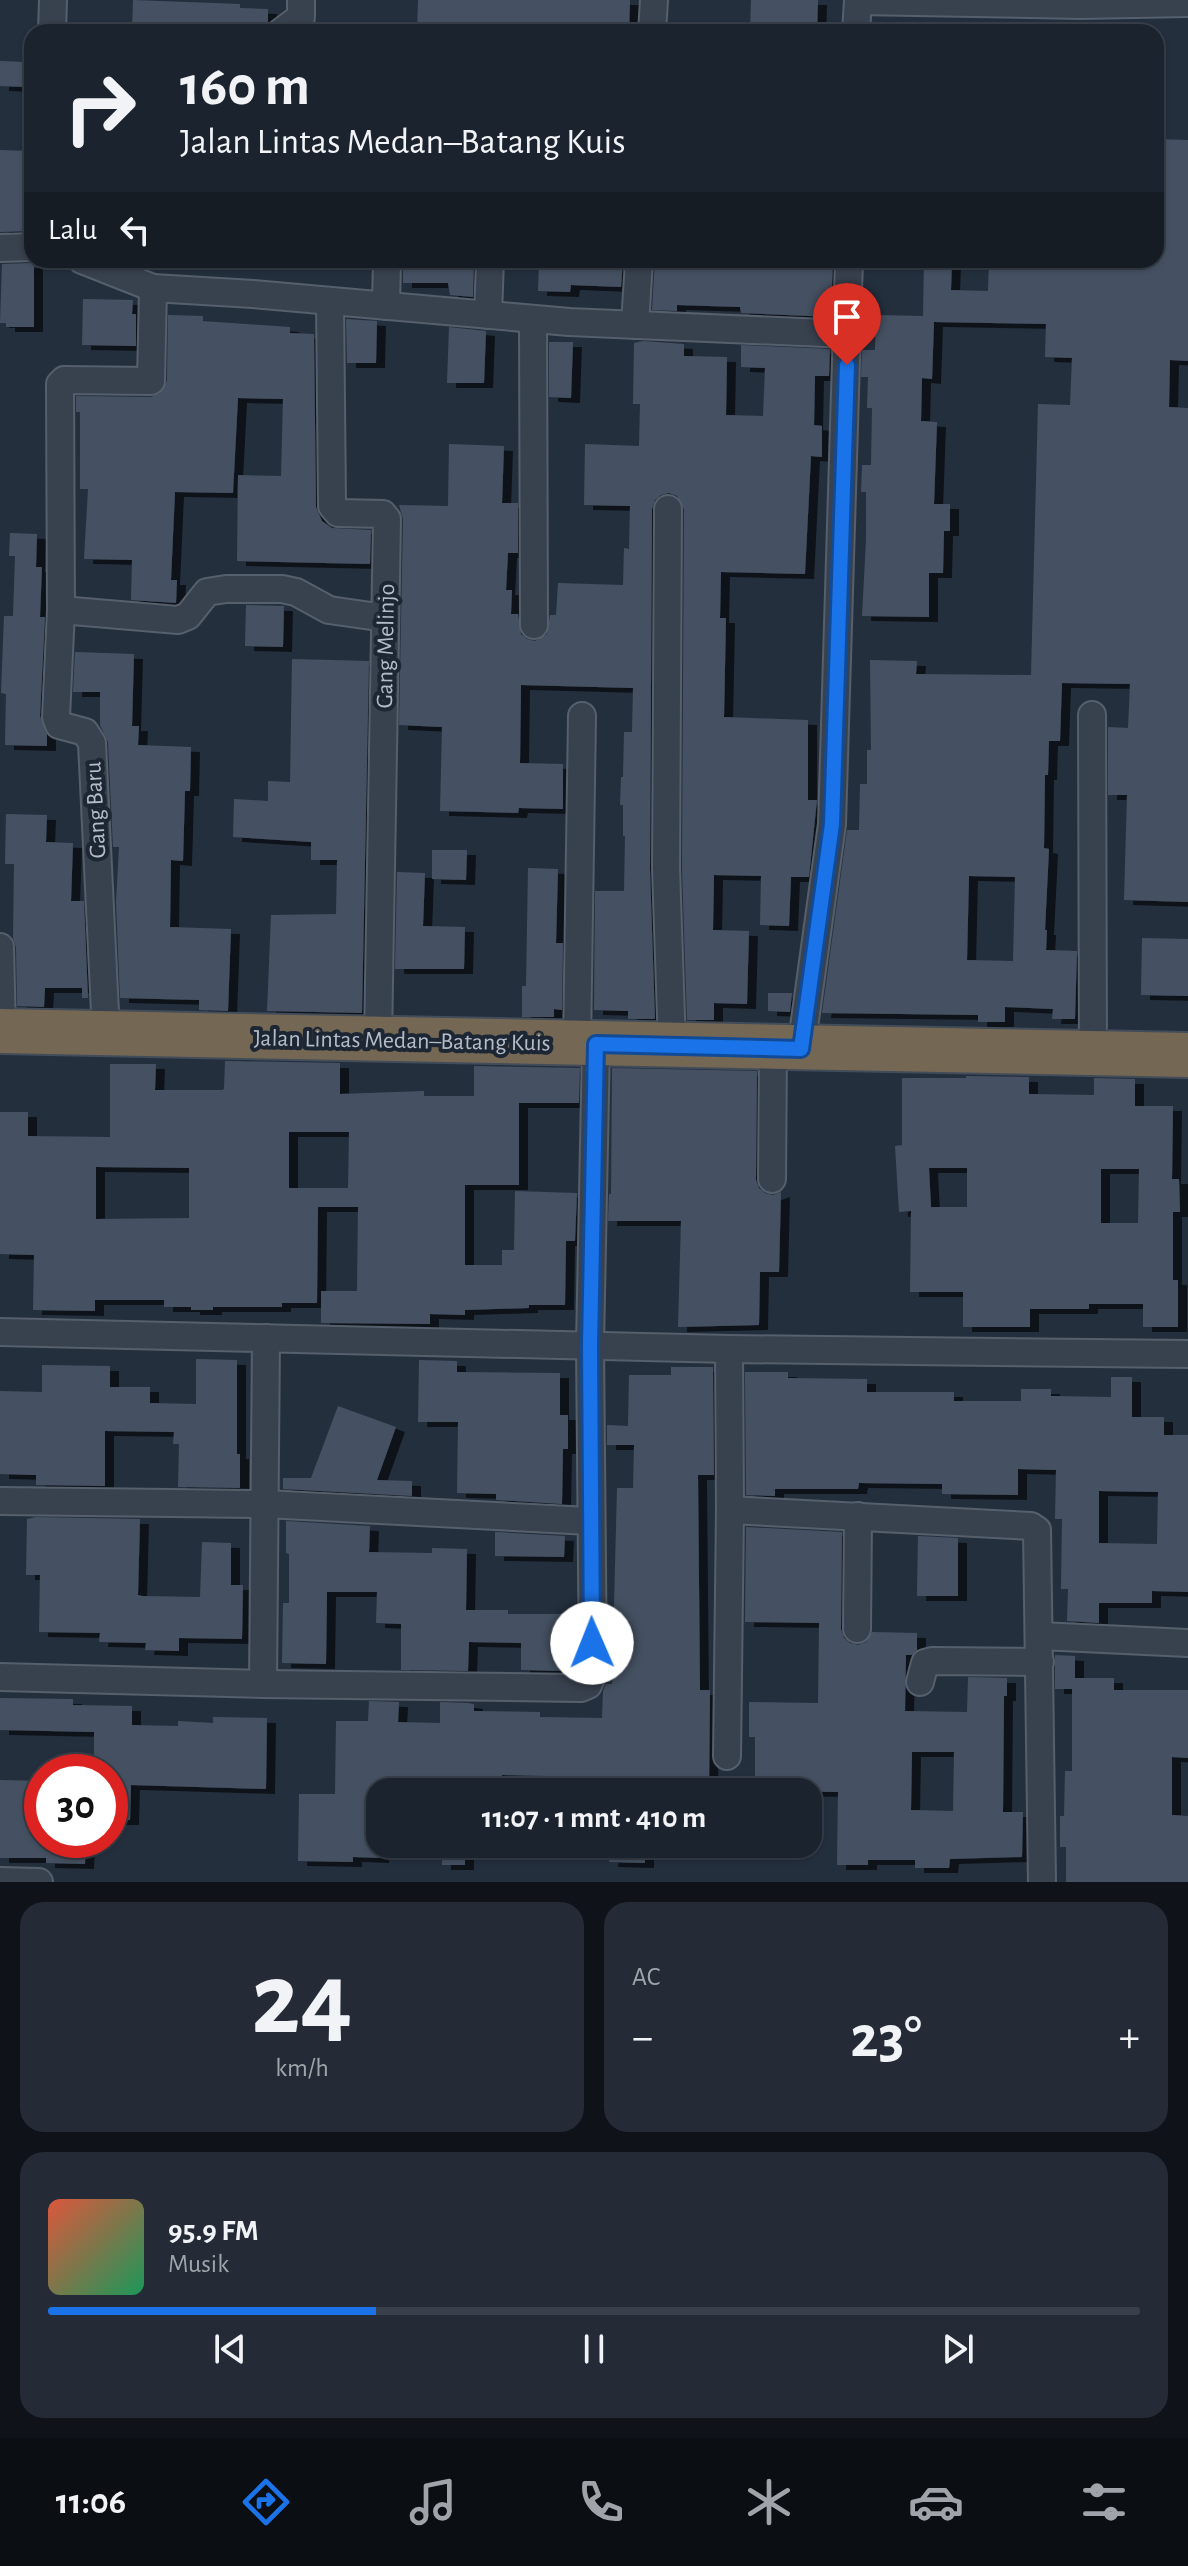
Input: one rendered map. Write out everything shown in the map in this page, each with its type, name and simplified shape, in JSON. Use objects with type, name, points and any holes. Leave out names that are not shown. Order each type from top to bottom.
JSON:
[{"type":"highway","name":"Jalan Lintas Medan–Batang Kuis","points":[[1,1031],[672,1047],[1188,1055]]},
{"type":"street","points":[[52,24],[53,0]]},
{"type":"street","points":[[292,24],[301,17],[301,0]]},
{"type":"street","points":[[652,24],[654,0]]},
{"type":"street","points":[[857,24],[858,1],[1188,3]]},
{"type":"street","points":[[0,248],[24,247]]},
{"type":"street","points":[[102,268],[153,288],[533,319],[848,334]]},
{"type":"street","points":[[386,306],[387,268]]},
{"type":"street","points":[[488,315],[490,268]]},
{"type":"street","points":[[635,325],[639,268]]},
{"type":"street","points":[[772,1179],[787,1049],[832,824],[849,268]]},
{"type":"street","points":[[153,288],[151,381],[60,382],[61,610],[178,620],[188,616],[207,592],[261,588],[296,592],[329,610],[345,614],[385,618]]},
{"type":"street","name":"Gang Melinjo","points":[[330,301],[332,503],[338,513],[383,514],[387,517],[378,1040]]},
{"type":"street","points":[[533,319],[534,625]]},
{"type":"street","points":[[668,509],[666,868],[672,1047]]},
{"type":"street","name":"Gang Baru","points":[[61,610],[57,722],[63,727],[85,732],[92,743],[106,1033]]},
{"type":"street","points":[[1092,715],[1093,1053]]},
{"type":"street","points":[[0,1677],[263,1684],[581,1688],[588,1685],[593,1674],[582,716]]},
{"type":"street","points":[[0,947],[1,1031]]},
{"type":"street","points":[[0,1332],[729,1349],[1188,1354]]},
{"type":"street","points":[[263,1684],[266,1338]]},
{"type":"street","points":[[727,1756],[729,1349]]},
{"type":"street","points":[[0,1501],[265,1504],[590,1521]]},
{"type":"street","points":[[730,1510],[1033,1527],[1037,1533],[1040,1649],[1042,1882]]},
{"type":"street","points":[[857,1629],[858,1516]]},
{"type":"street","points":[[920,1682],[925,1663],[932,1661],[1040,1649],[1188,1643]]},
{"type":"street","points":[[0,1881],[39,1882]]},
{"type":"building","points":[[133,0],[240,4],[240,8],[268,9],[268,24],[132,24]]},
{"type":"building","points":[[418,0],[630,0],[629,24],[417,24]]},
{"type":"building","points":[[751,0],[818,0],[817,24],[750,24]]},
{"type":"building","points":[[0,61],[24,62],[24,87],[0,86]]},
{"type":"building","points":[[1164,139],[1188,140],[1188,361],[1170,360],[1169,407],[1188,408],[1188,902],[1124,900],[1127,795],[1108,795],[1108,727],[1128,728],[1130,684],[1062,683],[1060,741],[1049,741],[1048,775],[1045,775],[1044,848],[1049,849],[1045,930],[1046,950],[1077,951],[1075,1019],[1052,1019],[1053,1009],[1005,1007],[1005,1022],[978,1022],[978,1015],[822,1013],[847,830],[859,830],[860,784],[867,784],[867,750],[871,750],[870,660],[917,661],[916,674],[1031,675],[1038,404],[1070,405],[1072,358],[1045,357],[1046,324],[934,322],[932,379],[922,378],[921,421],[937,422],[934,504],[950,504],[950,531],[944,531],[943,573],[929,573],[929,617],[862,616],[866,492],[861,492],[862,465],[871,465],[872,408],[867,408],[868,377],[861,377],[862,350],[875,350],[876,315],[923,316],[924,268],[952,268],[951,290],[988,291],[989,268],[1164,268]],"holes":[[[969,876],[1015,877],[1013,961],[967,960]]]},
{"type":"building","points":[[0,150],[24,151],[24,231],[0,232]]},
{"type":"building","points":[[24,263],[24,268],[34,268],[34,327],[6,327],[6,323],[0,323],[2,264]]},
{"type":"building","points":[[403,268],[474,268],[473,297],[450,295],[448,283],[403,283]]},
{"type":"building","points":[[539,268],[622,268],[621,287],[571,285],[570,292],[538,291]]},
{"type":"building","points":[[655,268],[833,268],[831,317],[741,313],[740,307],[677,305],[677,311],[652,310]]},
{"type":"building","points":[[83,299],[133,300],[136,346],[82,345]]},
{"type":"building","points":[[168,315],[203,316],[203,321],[290,327],[290,333],[314,334],[316,507],[322,521],[332,528],[371,530],[370,564],[237,561],[238,475],[281,476],[283,399],[238,398],[233,493],[175,492],[171,580],[177,580],[176,603],[131,600],[132,560],[84,559],[88,489],[80,489],[80,412],[76,412],[76,396],[151,397],[159,394],[167,381]]},
{"type":"building","points":[[346,319],[377,321],[376,363],[347,363]]},
{"type":"building","points":[[449,327],[486,331],[484,383],[447,383]]},
{"type":"building","points":[[549,342],[573,342],[571,398],[549,397]]},
{"type":"building","points":[[634,343],[684,344],[684,356],[727,357],[726,415],[763,416],[765,368],[741,367],[741,345],[830,349],[829,376],[815,376],[814,425],[822,426],[822,457],[811,456],[805,574],[721,572],[720,618],[726,618],[724,717],[808,720],[808,800],[817,800],[809,877],[791,877],[789,926],[760,925],[761,876],[714,875],[713,930],[749,931],[747,1004],[714,1003],[714,1020],[687,1020],[682,868],[684,509],[677,496],[669,493],[661,495],[652,509],[650,869],[655,1019],[628,1019],[628,1011],[594,1010],[595,891],[624,891],[625,836],[623,805],[620,805],[621,777],[624,732],[632,732],[633,688],[521,685],[520,763],[563,764],[563,809],[519,808],[518,813],[440,811],[442,727],[399,725],[403,519],[399,505],[448,506],[449,444],[504,446],[502,503],[518,503],[518,553],[508,553],[506,590],[512,590],[511,614],[518,614],[521,634],[535,641],[547,634],[550,615],[556,615],[558,583],[623,585],[624,548],[629,549],[630,506],[584,505],[585,444],[639,446],[640,404],[633,404]]},
{"type":"building","points":[[10,533],[37,534],[36,567],[42,567],[40,617],[45,617],[40,716],[47,735],[47,746],[5,745],[6,694],[1,693],[4,616],[13,616],[15,556],[9,556]]},
{"type":"building","points":[[246,605],[284,606],[283,647],[245,646]]},
{"type":"building","points":[[75,652],[134,654],[132,726],[139,726],[138,745],[191,747],[190,791],[185,791],[183,861],[171,860],[170,927],[231,929],[228,1011],[199,1010],[199,1000],[120,998],[116,902],[119,847],[113,847],[108,742],[100,725],[100,692],[73,692]]},
{"type":"building","points":[[292,659],[369,661],[362,1013],[267,1011],[271,915],[336,914],[337,860],[311,860],[311,842],[233,837],[234,799],[268,801],[268,781],[290,782]]},
{"type":"building","points":[[6,814],[47,815],[46,842],[73,843],[71,901],[84,901],[88,998],[82,998],[82,988],[45,988],[44,1007],[17,1006],[16,947],[13,938],[14,864],[5,864]]},
{"type":"building","points":[[432,850],[467,850],[466,880],[432,879]]},
{"type":"building","points":[[528,868],[558,869],[556,943],[563,943],[562,1010],[554,1009],[554,1017],[522,1017],[522,986],[526,986]]},
{"type":"building","points":[[397,872],[425,873],[423,926],[465,927],[464,969],[395,969]]},
{"type":"building","points":[[1142,938],[1188,939],[1188,996],[1141,995]]},
{"type":"building","points":[[768,993],[792,993],[790,1012],[768,1011]]},
{"type":"building","points":[[225,1061],[340,1063],[340,1094],[424,1091],[424,1096],[474,1096],[474,1066],[580,1068],[579,1103],[519,1103],[519,1185],[465,1185],[465,1265],[502,1265],[502,1250],[514,1250],[515,1191],[577,1193],[575,1241],[566,1241],[565,1305],[465,1310],[465,1315],[430,1314],[430,1324],[321,1323],[321,1291],[357,1291],[358,1207],[318,1207],[317,1303],[191,1310],[191,1307],[164,1307],[164,1300],[95,1300],[95,1311],[33,1310],[34,1255],[0,1254],[0,1112],[28,1112],[28,1136],[110,1137],[110,1064],[156,1064],[155,1090],[224,1089]],"holes":[[[289,1132],[349,1132],[348,1188],[289,1188]],[[96,1167],[189,1168],[189,1218],[96,1219]]]},
{"type":"building","points":[[612,1068],[757,1071],[756,1180],[765,1193],[773,1195],[781,1192],[779,1272],[760,1272],[759,1325],[678,1327],[681,1221],[608,1221]]},
{"type":"building","points":[[1029,1077],[1029,1094],[1094,1095],[1094,1078],[1135,1079],[1135,1106],[1173,1106],[1172,1179],[1179,1179],[1180,1212],[1173,1212],[1173,1280],[1178,1280],[1178,1327],[1143,1327],[1143,1304],[1089,1304],[1089,1309],[1030,1309],[1030,1327],[963,1327],[963,1292],[910,1292],[911,1211],[899,1212],[895,1146],[902,1145],[902,1078]],"holes":[[[929,1168],[967,1168],[967,1207],[931,1207]],[[1101,1169],[1139,1169],[1138,1223],[1101,1223]]]},
{"type":"building","points":[[196,1359],[237,1360],[240,1488],[178,1487],[179,1444],[173,1444],[174,1432],[105,1431],[105,1486],[36,1485],[36,1475],[0,1474],[0,1391],[42,1392],[42,1365],[110,1366],[110,1387],[150,1387],[150,1403],[196,1404]]},
{"type":"building","points":[[419,1360],[457,1361],[457,1372],[560,1373],[560,1415],[568,1415],[568,1449],[563,1449],[562,1504],[496,1500],[496,1494],[457,1493],[458,1422],[418,1422]]},
{"type":"building","points":[[671,1367],[713,1367],[714,1475],[698,1475],[700,1690],[710,1690],[709,1778],[502,1775],[502,1778],[366,1778],[366,1857],[353,1857],[353,1862],[298,1861],[299,1794],[335,1794],[336,1721],[368,1721],[369,1701],[399,1702],[398,1722],[440,1723],[440,1702],[474,1704],[474,1711],[540,1712],[540,1717],[602,1718],[603,1691],[606,1684],[612,1684],[617,1488],[633,1488],[634,1445],[607,1445],[607,1425],[628,1426],[629,1375],[671,1375]]},
{"type":"building","points":[[745,1372],[788,1372],[788,1378],[867,1379],[867,1392],[954,1392],[954,1401],[1021,1401],[1021,1389],[1051,1389],[1051,1396],[1111,1397],[1111,1377],[1132,1377],[1132,1417],[1164,1417],[1164,1435],[1188,1435],[1188,1592],[1152,1591],[1152,1603],[1099,1603],[1099,1623],[1067,1621],[1068,1589],[1061,1589],[1062,1519],[1055,1519],[1056,1470],[1018,1469],[1018,1495],[942,1494],[942,1484],[859,1483],[858,1489],[775,1489],[775,1496],[746,1495]],"holes":[[[1099,1491],[1158,1492],[1157,1544],[1099,1543]]]},
{"type":"building","points":[[338,1406],[396,1427],[377,1480],[412,1481],[412,1496],[283,1489],[283,1478],[311,1478]]},
{"type":"building","points":[[27,1519],[140,1519],[138,1595],[142,1596],[200,1597],[202,1542],[231,1543],[231,1585],[243,1585],[242,1639],[179,1638],[179,1651],[145,1650],[146,1643],[99,1642],[100,1633],[39,1632],[40,1575],[26,1575]]},
{"type":"building","points":[[286,1521],[370,1526],[369,1552],[432,1553],[432,1548],[467,1549],[466,1610],[565,1614],[564,1671],[521,1670],[521,1643],[469,1642],[468,1671],[401,1670],[401,1624],[376,1623],[377,1592],[327,1592],[326,1664],[282,1663],[283,1603],[289,1603]]},
{"type":"building","points":[[746,1527],[842,1532],[841,1629],[844,1638],[858,1645],[866,1642],[872,1632],[917,1633],[917,1650],[912,1655],[906,1655],[905,1711],[967,1712],[968,1677],[1007,1678],[1007,1696],[1004,1696],[1003,1812],[1023,1812],[1022,1857],[950,1859],[949,1868],[915,1868],[915,1860],[868,1860],[868,1865],[837,1865],[838,1792],[822,1792],[822,1778],[755,1778],[755,1737],[749,1737],[749,1702],[818,1703],[819,1623],[745,1622]],"holes":[[[912,1752],[954,1752],[953,1811],[911,1810]]]},
{"type":"building","points":[[495,1532],[565,1536],[564,1557],[495,1556]]},
{"type":"building","points":[[918,1536],[958,1538],[958,1596],[917,1596]]},
{"type":"building","points":[[1055,1655],[1075,1656],[1075,1678],[1114,1678],[1114,1690],[1188,1690],[1188,1758],[1172,1757],[1172,1815],[1188,1816],[1188,1882],[1066,1882],[1066,1847],[1060,1847],[1060,1816],[1064,1816],[1065,1771],[1072,1771],[1072,1689],[1055,1689]]},
{"type":"building","points":[[0,1698],[73,1699],[73,1705],[132,1706],[132,1725],[178,1726],[178,1721],[213,1723],[213,1717],[267,1718],[266,1789],[131,1785],[128,1820],[128,1754],[94,1754],[94,1732],[0,1730]]},
{"type":"building","points":[[0,1780],[24,1781],[24,1858],[0,1858]]},
{"type":"building","points":[[46,1858],[85,1858],[85,1864],[46,1863]]},
{"type":"building","points":[[442,1858],[465,1858],[465,1865],[442,1865]]},
{"type":"building","points":[[609,1858],[645,1858],[645,1863],[609,1862]]},
{"type":"route","points":[[592,1643],[590,1345],[596,1044],[801,1049],[832,824],[847,365]]}]
